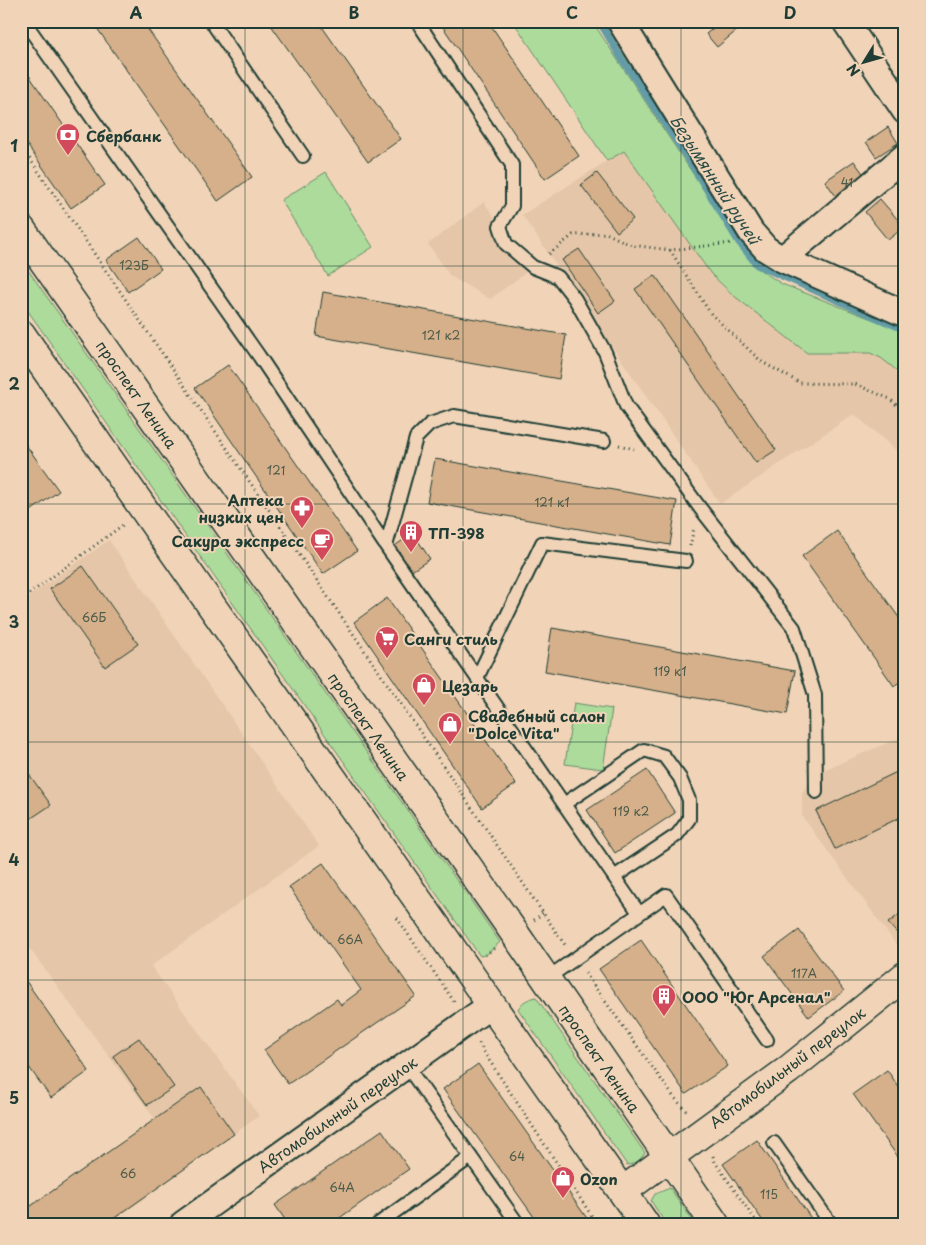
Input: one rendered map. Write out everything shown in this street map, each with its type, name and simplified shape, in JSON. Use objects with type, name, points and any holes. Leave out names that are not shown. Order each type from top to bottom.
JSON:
[{"type":"main road","name":"проспект Ленина","points":[[22,233],[546,979],[715,1224]]},
{"type":"main road","points":[[21,334],[645,1224]]},
{"type":"main road","name":"Автомобильный переулок","points":[[623,1192],[788,1070],[905,976]]},
{"type":"street","points":[[620,21],[751,232],[766,249],[782,259],[905,314]]},
{"type":"street","points":[[845,21],[905,111]]},
{"type":"street","points":[[782,259],[905,156]]},
{"type":"street","name":"Автомобильный переулок","points":[[189,1222],[491,1005]]},
{"type":"lane","points":[[24,21],[259,356],[386,546],[639,913]]},
{"type":"lane","points":[[211,21],[303,156]]},
{"type":"lane","points":[[417,21],[512,165],[512,206],[500,226],[506,244],[532,267],[558,277],[575,299],[605,352],[626,406],[700,508],[794,628],[815,695],[816,792]]},
{"type":"lane","points":[[386,546],[416,438],[430,424],[454,416],[604,441]]},
{"type":"lane","points":[[477,678],[542,543],[686,561]]},
{"type":"lane","points":[[564,804],[644,750],[664,756],[680,778],[689,800],[688,819],[677,835],[614,877]]},
{"type":"lane","points":[[546,979],[666,895],[767,1040]]},
{"type":"lane","points":[[406,1065],[518,1224]]},
{"type":"lane","points":[[774,1143],[831,1224]]},
{"type":"lane","points":[[378,1224],[471,1157]]},
{"type":"path","points":[[21,146],[575,959],[672,1096]]},
{"type":"path","points":[[532,267],[573,234],[606,233],[631,245],[670,250],[758,240]]},
{"type":"path","points":[[670,250],[710,314],[762,362],[800,383],[855,384],[890,399],[905,413]]},
{"type":"path","points":[[686,561],[700,508]]},
{"type":"path","points":[[21,600],[126,522]]},
{"type":"path","points":[[466,968],[514,934]]},
{"type":"path","points":[[467,1021],[486,1057],[597,1224]]},
{"type":"path","points":[[715,1162],[758,1224]]},
{"type":"shaded area","points":[[624,150],[711,274],[733,295],[807,353],[870,353],[881,358],[905,377],[905,458],[854,414],[720,504],[522,215]]},
{"type":"shaded area","points":[[484,202],[531,269],[490,299],[450,276],[428,244]]},
{"type":"shaded area","points":[[109,540],[319,846],[151,966],[259,1116],[109,1224],[21,1224],[21,1212],[155,1119],[21,937],[21,602]]},
{"type":"shaded area","points":[[905,735],[905,953],[903,954],[802,816],[802,793],[809,781],[825,770]]},
{"type":"green space","points":[[513,21],[592,21],[754,266],[782,284],[905,332],[905,377],[881,358],[870,353],[807,353],[733,295],[711,274],[624,151],[607,161]]},
{"type":"green space","points":[[326,172],[373,247],[328,276],[281,200]]},
{"type":"green space","points":[[21,260],[500,942],[486,955],[480,956],[21,301]]},
{"type":"green space","points":[[574,703],[612,709],[603,769],[565,764]]},
{"type":"green space","points":[[536,997],[645,1153],[635,1163],[627,1165],[518,1009],[525,1001]]},
{"type":"green space","points":[[670,1188],[695,1224],[666,1224],[651,1201],[655,1194]]},
{"type":"building","points":[[92,21],[142,21],[252,177],[218,201]]},
{"type":"building","points":[[268,21],[318,21],[401,139],[368,162]]},
{"type":"building","points":[[439,21],[488,21],[579,156],[545,179]]},
{"type":"building","points":[[722,21],[735,21],[740,28],[717,47],[706,34]]},
{"type":"building","points":[[21,64],[105,185],[71,208],[21,136]]},
{"type":"building","points":[[888,127],[898,143],[876,157],[866,142]]},
{"type":"building","points":[[854,161],[870,183],[841,203],[825,181]]},
{"type":"building","points":[[597,173],[633,219],[617,232],[581,185]]},
{"type":"building","points":[[880,199],[904,227],[888,240],[865,212]]},
{"type":"building","points":[[139,237],[161,269],[128,292],[106,260]]},
{"type":"building","points":[[579,249],[615,301],[598,313],[562,260]]},
{"type":"building","points":[[655,275],[776,450],[756,463],[635,289]]},
{"type":"building","points":[[323,292],[566,335],[559,379],[316,336]]},
{"type":"building","points":[[228,365],[357,551],[323,574],[195,388]]},
{"type":"building","points":[[21,438],[59,491],[25,515],[21,509]]},
{"type":"building","points":[[435,459],[677,501],[670,545],[427,502]]},
{"type":"building","points":[[837,531],[905,626],[905,678],[894,686],[802,556]]},
{"type":"building","name":"ТП-398","points":[[413,533],[430,559],[410,572],[392,548]]},
{"type":"building","points":[[83,566],[138,644],[105,667],[50,589]]},
{"type":"building","points":[[387,598],[516,784],[482,808],[354,622]]},
{"type":"building","points":[[552,628],[795,671],[787,714],[545,671]]},
{"type":"building","points":[[21,763],[51,805],[21,825]]},
{"type":"building","points":[[905,768],[905,815],[835,849],[816,811]]},
{"type":"building","points":[[647,770],[675,813],[615,853],[587,810]]},
{"type":"building","points":[[323,863],[416,996],[288,1084],[264,1050],[337,999],[341,1005],[361,990],[289,887]]},
{"type":"building","points":[[905,910],[905,937],[902,939],[888,923]]},
{"type":"building","points":[[799,930],[844,991],[809,1017],[764,956]]},
{"type":"building","name":"ООО \"Юг Арсенал\"","points":[[641,940],[728,1066],[686,1094],[599,969]]},
{"type":"building","points":[[21,974],[89,1071],[51,1098],[21,1056]]},
{"type":"building","points":[[139,1038],[174,1087],[147,1105],[113,1056]]},
{"type":"building","points":[[478,1064],[591,1224],[539,1224],[443,1089]]},
{"type":"building","points":[[887,1070],[905,1096],[905,1167],[853,1094]]},
{"type":"building","points":[[201,1087],[234,1134],[106,1224],[21,1224],[21,1213]]},
{"type":"building","points":[[382,1130],[409,1169],[331,1224],[288,1224],[275,1205]]},
{"type":"building","points":[[757,1140],[815,1224],[765,1224],[723,1164]]},
{"type":"waterway","name":"Безымянный ручей","points":[[599,21],[688,159],[738,241],[757,265],[905,330]]},
{"type":"place","name":"Сбербанк","points":[[68,156]]},
{"type":"place","name":"Аптека низких цен","points":[[302,529]]},
{"type":"place","name":"ТП-398","points":[[411,553]]},
{"type":"place","name":"Сакура экспресс","points":[[322,561]]},
{"type":"place","name":"Санги стиль","points":[[387,659]]},
{"type":"place","name":"Цезарь","points":[[424,706]]},
{"type":"place","name":"Свадебный салон \"Dolce Vita\"","points":[[450,745]]},
{"type":"place","name":"ООО \"Юг Арсенал\"","points":[[664,1017]]},
{"type":"place","name":"Ozon","points":[[563,1199]]}]
